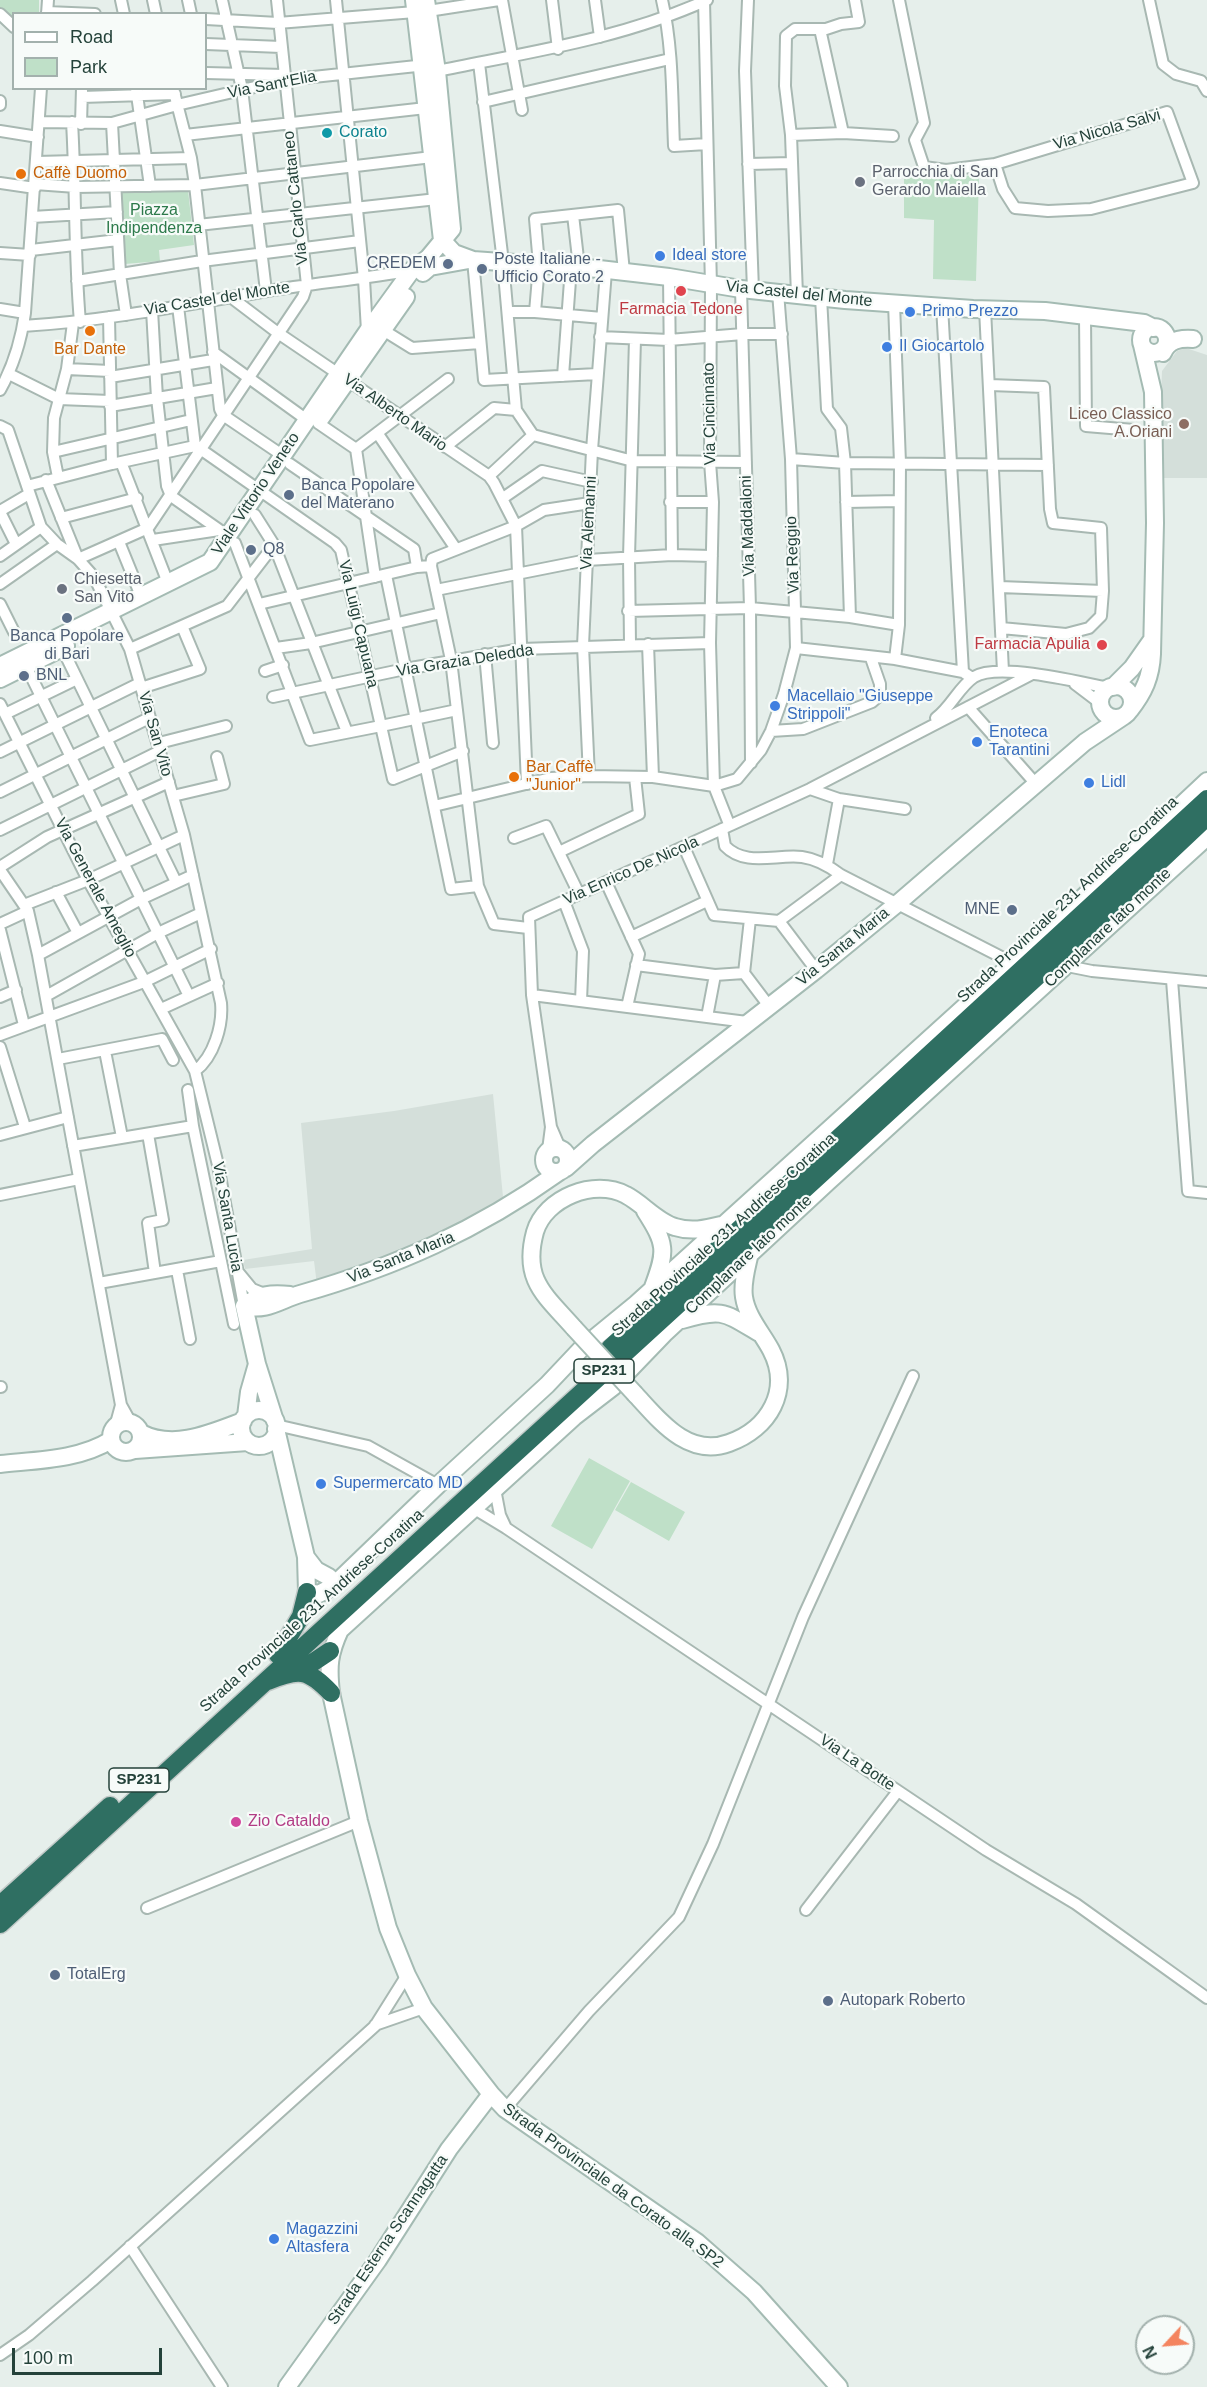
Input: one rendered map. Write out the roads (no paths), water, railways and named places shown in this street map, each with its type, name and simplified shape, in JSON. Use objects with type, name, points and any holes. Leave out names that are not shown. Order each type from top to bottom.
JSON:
[{"type":"highway","name":"Strada Provinciale 231 Andriese-Coratina","points":[[0,1905],[278,1655],[1207,799]]},
{"type":"highway","name":"Strada Provinciale 231 Andriese-Coratina","points":[[0,1924],[1054,961],[1207,817]]},
{"type":"highway","points":[[278,1655],[301,1616],[308,1592]]},
{"type":"highway","points":[[261,1684],[285,1674],[300,1671],[330,1651]]},
{"type":"highway","points":[[300,1671],[315,1677],[331,1693]]},
{"type":"main road","name":"Viale Vittorio Veneto","points":[[0,679],[62,648],[141,596],[210,562],[263,493],[375,331],[452,229],[421,6]]},
{"type":"main road","name":"Viale Vittorio Veneto","points":[[431,67],[426,108],[442,240]]},
{"type":"main road","name":"Via Castel del Monte","points":[[442,240],[454,253],[473,260]]},
{"type":"main road","name":"Via Castel del Monte","points":[[423,267],[473,260],[575,267],[821,297],[1045,311],[1144,323],[1149,335],[1147,351],[1155,353],[1176,340],[1200,341]]},
{"type":"main road","name":"Via Castel del Monte","points":[[1149,335],[1174,330],[1200,341]]},
{"type":"main road","points":[[1127,713],[1132,700],[1127,691],[1105,696],[1111,717],[1127,713],[1147,684],[1151,670],[1155,523],[1153,392],[1149,335]]},
{"type":"main road","points":[[1153,392],[1166,346]]},
{"type":"main road","name":"Viale Vittorio Veneto","points":[[0,666],[214,572],[227,537],[255,515],[263,493]]},
{"type":"main road","name":"Via Santa Maria","points":[[1085,742],[1105,696],[1132,668],[1151,640]]},
{"type":"main road","name":"Via Santa Maria","points":[[244,1306],[252,1299],[268,1301],[361,1276],[451,1239],[502,1211],[557,1158],[593,1144],[816,970],[898,903],[1085,742],[1127,713]]},
{"type":"main road","points":[[308,1592],[319,1594],[327,1590],[547,1385],[599,1333],[652,1290],[1013,963],[1207,782]]},
{"type":"main road","name":"Complanare lato monte","points":[[330,1651],[340,1630],[574,1417],[632,1369],[678,1321],[1207,837]]},
{"type":"main road","points":[[686,1258],[683,1242],[673,1227],[625,1194],[609,1190],[577,1192],[550,1207],[536,1229],[531,1272],[539,1287],[574,1328],[663,1425],[692,1444],[708,1447],[742,1439],[758,1428],[776,1404],[779,1390],[776,1363],[771,1350],[759,1333],[744,1298],[744,1281],[749,1257]]},
{"type":"main road","points":[[642,1205],[664,1245],[678,1256],[686,1258]]},
{"type":"main road","points":[[673,1227],[688,1230],[723,1225]]},
{"type":"main road","points":[[652,1290],[662,1264],[664,1245]]},
{"type":"main road","points":[[726,1313],[719,1298],[718,1285],[734,1289],[744,1298]]},
{"type":"main road","points":[[250,1333],[268,1301]]},
{"type":"main road","name":"Via Santa Lucia","points":[[244,1306],[257,1364],[276,1425],[290,1484],[306,1557],[308,1592]]},
{"type":"main road","points":[[678,1321],[704,1313],[726,1313],[759,1333]]},
{"type":"main road","name":"Via Santa Lucia","points":[[244,1419],[257,1364]]},
{"type":"main road","points":[[0,1464],[78,1454],[252,1444],[262,1446],[272,1440],[276,1425],[271,1416],[256,1411],[212,1433],[181,1439],[158,1440],[125,1431],[96,1449],[78,1454]]},
{"type":"main road","points":[[244,1419],[242,1432],[252,1444],[275,1463],[290,1484]]},
{"type":"main road","points":[[125,1431],[141,1443],[130,1451],[116,1448],[125,1431]]},
{"type":"main road","points":[[306,1557],[316,1570],[329,1577]]},
{"type":"main road","points":[[308,1592],[329,1577],[351,1566]]},
{"type":"main road","points":[[330,1651],[331,1693]]},
{"type":"main road","name":"Strada Provinciale da Corato alla SP2","points":[[331,1693],[359,1821],[388,1928],[407,1975],[424,2008],[505,2109],[696,2242],[754,2292],[839,2387]]},
{"type":"main road","name":"Strada Esterna Scannagatta","points":[[287,2387],[378,2260],[449,2149],[491,2094]]},
{"type":"street","points":[[222,0],[242,89],[266,291]]},
{"type":"street","name":"Via Carlo Cattaneo","points":[[148,528],[198,447],[250,378],[303,297],[307,285],[301,249],[277,0]]},
{"type":"street","points":[[336,0],[364,279],[375,331],[412,348],[480,343]]},
{"type":"street","points":[[207,19],[278,23],[338,19],[421,6],[501,0],[522,110]]},
{"type":"street","points":[[552,0],[558,49]]},
{"type":"street","points":[[595,0],[600,37]]},
{"type":"street","points":[[662,0],[670,59],[674,147],[707,144]]},
{"type":"street","name":"Via Maddaloni","points":[[748,0],[745,71],[748,164],[747,289],[743,334],[750,608],[751,763]]},
{"type":"street","points":[[797,294],[792,163],[785,86],[786,36],[795,28],[820,29],[859,22],[855,0]]},
{"type":"street","name":"Via Nicola Salvi","points":[[899,0],[924,123],[915,140],[924,167],[946,170],[995,164],[1167,112],[1193,183],[1091,209],[1048,211],[1015,208],[1003,189],[995,164]]},
{"type":"street","points":[[1149,0],[1163,64],[1176,74],[1201,81],[1207,91]]},
{"type":"street","name":"Via Sant'Elia","points":[[40,122],[112,123],[140,115],[175,96],[208,97],[284,77],[479,63],[558,49],[666,17],[705,1]]},
{"type":"street","name":"Via Cincinnato","points":[[705,1],[711,285],[710,643],[714,786],[726,826],[725,846],[740,857],[802,857],[827,864]]},
{"type":"street","points":[[0,15],[12,25]]},
{"type":"street","points":[[820,29],[843,133]]},
{"type":"street","points":[[207,44],[281,47]]},
{"type":"street","points":[[483,102],[670,59]]},
{"type":"street","points":[[479,63],[503,262],[516,410],[533,435],[633,462],[746,462]]},
{"type":"street","points":[[207,73],[284,77]]},
{"type":"street","points":[[0,390],[9,374],[20,344],[25,313],[41,90]]},
{"type":"street","points":[[207,90],[208,97]]},
{"type":"street","points":[[137,91],[150,186]]},
{"type":"street","points":[[58,477],[53,452],[54,418],[77,322],[74,161],[82,93],[137,91],[175,96],[191,158],[213,356],[220,409],[223,416],[366,518],[414,549],[417,567]]},
{"type":"street","points":[[185,135],[426,108]]},
{"type":"street","points":[[112,123],[120,274],[126,315]]},
{"type":"street","points":[[0,131],[38,137]]},
{"type":"street","points":[[790,135],[843,133],[893,136]]},
{"type":"street","points":[[0,183],[75,187],[195,185],[295,175],[432,157]]},
{"type":"street","points":[[37,162],[191,158]]},
{"type":"street","points":[[748,164],[792,163]]},
{"type":"street","points":[[198,225],[437,199]]},
{"type":"street","points":[[535,312],[539,265],[535,219],[618,210],[624,272]]},
{"type":"street","points":[[32,216],[117,212]]},
{"type":"street","points":[[563,376],[575,267],[573,215]]},
{"type":"street","points":[[0,254],[118,240]]},
{"type":"street","points":[[76,281],[202,261],[360,241]]},
{"type":"street","points":[[473,260],[484,380],[597,374]]},
{"type":"street","name":"Via Castel del Monte","points":[[23,326],[126,315],[266,291],[364,279],[423,267]]},
{"type":"street","name":"Via Alemanni","points":[[589,776],[583,646],[592,450],[606,270]]},
{"type":"street","points":[[669,277],[672,555]]},
{"type":"street","name":"Via Reggio","points":[[714,786],[737,779],[751,763],[771,731],[796,648],[791,459],[778,292]]},
{"type":"street","points":[[821,297],[827,409],[841,428],[845,463],[850,617]]},
{"type":"street","name":"Via Alberto Mario","points":[[232,298],[279,333],[489,476],[503,498],[516,526],[527,784]]},
{"type":"street","points":[[894,303],[900,463],[899,625],[895,660]]},
{"type":"street","points":[[16,544],[0,511],[46,480],[198,447],[191,420],[178,306]]},
{"type":"street","points":[[942,306],[968,675]]},
{"type":"street","points":[[0,309],[25,313]]},
{"type":"street","points":[[985,309],[1003,671]]},
{"type":"street","points":[[152,310],[157,398],[169,491],[227,537],[249,578],[310,740],[458,710]]},
{"type":"street","points":[[508,312],[602,318]]},
{"type":"street","points":[[109,317],[111,439],[116,463],[137,498],[168,583]]},
{"type":"street","points":[[1085,317],[1086,426],[1134,430]]},
{"type":"street","points":[[600,337],[669,340],[743,334],[782,334]]},
{"type":"street","points":[[630,644],[628,611],[635,339]]},
{"type":"street","points":[[67,369],[110,374],[155,370],[184,366],[213,356],[250,378],[356,450],[366,518],[380,576],[396,623],[451,889],[478,886]]},
{"type":"street","points":[[9,374],[59,399],[110,403],[217,388]]},
{"type":"street","points":[[356,450],[448,379]]},
{"type":"street","points":[[990,385],[1044,387],[1050,509],[1053,522],[1101,528],[1103,591],[1101,616],[1089,628],[1066,634],[1001,628]]},
{"type":"street","points":[[445,447],[494,408],[516,410]]},
{"type":"street","points":[[53,452],[191,420]]},
{"type":"street","name":"Via San Vito","points":[[0,426],[8,430],[41,527],[57,544],[78,559],[94,577],[130,649],[184,836],[218,983],[222,1016],[209,1056],[195,1071]]},
{"type":"street","points":[[378,434],[456,549]]},
{"type":"street","points":[[489,476],[533,435]]},
{"type":"street","name":"Via Luigi Capuana","points":[[198,447],[335,543],[341,550],[393,780],[426,766]]},
{"type":"street","points":[[791,459],[845,463],[1048,465]]},
{"type":"street","points":[[503,498],[542,471],[592,482]]},
{"type":"street","points":[[46,480],[78,559],[148,528]]},
{"type":"street","points":[[61,518],[137,498]]},
{"type":"street","points":[[846,502],[899,501]]},
{"type":"street","points":[[670,502],[712,502]]},
{"type":"street","points":[[557,1158],[532,995],[528,928],[494,924],[478,886],[451,660],[431,566],[432,559],[516,526],[544,510],[590,503]]},
{"type":"street","points":[[255,515],[274,545],[347,732]]},
{"type":"street","points":[[0,556],[41,527]]},
{"type":"street","points":[[153,540],[227,537]]},
{"type":"street","points":[[119,542],[141,596]]},
{"type":"street","points":[[0,584],[57,544]]},
{"type":"street","points":[[130,649],[227,606],[274,545]]},
{"type":"street","points":[[436,590],[587,560],[672,555],[712,556]]},
{"type":"street","points":[[259,604],[417,567],[431,566]]},
{"type":"street","points":[[1000,587],[1103,591]]},
{"type":"street","points":[[0,604],[14,632]]},
{"type":"street","points":[[628,611],[750,608],[850,617],[899,625]]},
{"type":"street","points":[[276,648],[311,643],[441,614]]},
{"type":"street","points":[[0,752],[140,686],[200,669],[182,626]]},
{"type":"street","name":"Via Grazia Deledda","points":[[273,698],[405,669],[521,649],[710,643]]},
{"type":"street","points":[[648,644],[653,777]]},
{"type":"street","points":[[62,648],[176,882]]},
{"type":"street","points":[[796,648],[895,660],[968,675],[1003,671],[1032,674],[1069,681],[1105,696]]},
{"type":"street","points":[[485,654],[493,743]]},
{"type":"street","points":[[771,731],[803,729],[872,702],[880,695],[880,684],[871,658]]},
{"type":"street","points":[[265,671],[283,665]]},
{"type":"street","points":[[26,666],[189,996]]},
{"type":"street","name":"Via Enrico De Nicola","points":[[528,928],[529,917],[810,789],[1032,674]]},
{"type":"street","name":"Via Enrico De Nicola","points":[[922,730],[944,712],[968,675]]},
{"type":"street","points":[[2,709],[41,696],[77,679]]},
{"type":"street","points":[[1069,681],[1105,696]]},
{"type":"street","points":[[968,707],[1036,784]]},
{"type":"street","name":"Via Generale Ameglio","points":[[2,709],[88,880],[195,1071]]},
{"type":"street","points":[[0,792],[149,718]]},
{"type":"street","points":[[1,828],[121,770],[159,747],[226,726]]},
{"type":"street","points":[[426,766],[463,751]]},
{"type":"street","points":[[173,796],[224,784],[217,757]]},
{"type":"street","points":[[559,852],[639,814],[635,777]]},
{"type":"street","points":[[434,806],[551,778],[653,777],[714,786]]},
{"type":"street","points":[[125,1431],[51,1016],[38,955],[26,908],[1,873],[47,837],[169,782]]},
{"type":"street","points":[[810,789],[839,799],[905,809]]},
{"type":"street","points":[[839,799],[827,864],[841,874],[949,932],[1013,963]]},
{"type":"street","points":[[514,838],[546,826],[579,894]]},
{"type":"street","points":[[0,924],[56,892],[88,880],[184,836]]},
{"type":"street","points":[[684,847],[714,915],[779,921],[841,874]]},
{"type":"street","points":[[38,955],[141,899],[193,875]]},
{"type":"street","points":[[606,882],[639,954],[627,1007]]},
{"type":"street","points":[[56,892],[78,933]]},
{"type":"street","points":[[564,901],[583,951],[581,1001]]},
{"type":"street","points":[[631,937],[707,901]]},
{"type":"street","points":[[46,996],[158,933],[201,913]]},
{"type":"street","points":[[750,919],[744,973],[769,1006]]},
{"type":"street","points":[[779,921],[816,970]]},
{"type":"street","points":[[0,930],[24,1026]]},
{"type":"street","points":[[0,1035],[144,981],[211,949]]},
{"type":"street","points":[[636,965],[715,975],[744,973]]},
{"type":"street","points":[[1067,966],[1172,980],[1207,982]]},
{"type":"street","points":[[707,1017],[715,975]]},
{"type":"street","points":[[1172,980],[1188,1191],[1207,1193]]},
{"type":"street","points":[[161,1010],[218,983]]},
{"type":"street","points":[[0,997],[16,990]]},
{"type":"street","points":[[532,995],[747,1022]]},
{"type":"street","points":[[57,1059],[162,1039],[173,1060]]},
{"type":"street","points":[[0,1047],[25,1127]]},
{"type":"street","points":[[105,1051],[122,1137]]},
{"type":"street","name":"Via Santa Lucia","points":[[195,1071],[218,1165],[244,1306]]},
{"type":"street","points":[[188,1090],[193,1126],[234,1324]]},
{"type":"street","points":[[0,1135],[68,1117]]},
{"type":"street","points":[[73,1146],[193,1126]]},
{"type":"street","points":[[148,1134],[163,1220],[148,1223],[155,1273]]},
{"type":"street","points":[[0,1195],[79,1179]]},
{"type":"street","points":[[99,1282],[221,1261]]},
{"type":"street","points":[[177,1270],[190,1339]]},
{"type":"street","points":[[236,1270],[252,1289],[268,1301]]},
{"type":"street","points":[[505,2109],[589,2011],[679,1917],[713,1844],[803,1617],[913,1376]]},
{"type":"street","points":[[121,1405],[125,1431]]},
{"type":"street","points":[[276,1425],[368,1446],[438,1485]]},
{"type":"street","points":[[495,1489],[500,1515],[506,1528]]},
{"type":"street","name":"Via La Botte","points":[[472,1509],[506,1528],[986,1850],[1076,1904],[1207,1998]]},
{"type":"street","points":[[806,1910],[898,1791]]},
{"type":"street","points":[[147,1908],[359,1821]]},
{"type":"street","points":[[0,2355],[29,2335],[375,2026],[407,1975]]},
{"type":"street","points":[[375,2026],[424,2008]]},
{"type":"street","points":[[130,2246],[222,2387]]},
{"type":"place","name":"Corato","points":[[327,133]]},
{"type":"place","name":"Caffè Duomo","points":[[21,174]]},
{"type":"place","name":"Parrocchia di San Gerardo Maiella","points":[[860,182]]},
{"type":"place","name":"Ideal store","points":[[660,256]]},
{"type":"place","name":"CREDEM","points":[[448,264]]},
{"type":"place","name":"Poste Italiane - Ufficio Corato 2","points":[[482,269]]},
{"type":"place","name":"Farmacia Tedone","points":[[681,291]]},
{"type":"place","name":"Primo Prezzo","points":[[910,312]]},
{"type":"place","name":"Bar Dante","points":[[90,331]]},
{"type":"place","name":"Il Giocartolo","points":[[887,347]]},
{"type":"place","name":"Liceo Classico A.Oriani","points":[[1184,424]]},
{"type":"place","name":"Banca Popolare del Materano","points":[[289,495]]},
{"type":"place","name":"Q8","points":[[251,550]]},
{"type":"place","name":"Chiesetta San Vito","points":[[62,589]]},
{"type":"place","name":"Banca Popolare di Bari","points":[[67,618]]},
{"type":"place","name":"Farmacia Apulia","points":[[1102,645]]},
{"type":"place","name":"BNL","points":[[24,676]]},
{"type":"place","name":"Macellaio \"Giuseppe Strippoli\"","points":[[775,706]]},
{"type":"place","name":"Enoteca Tarantini","points":[[977,742]]},
{"type":"place","name":"Bar Caffè \"Junior\"","points":[[514,777]]},
{"type":"place","name":"Lidl","points":[[1089,783]]},
{"type":"place","name":"MNE","points":[[1012,910]]},
{"type":"place","name":"Supermercato MD","points":[[321,1484]]},
{"type":"place","name":"Zio Cataldo","points":[[236,1822]]},
{"type":"place","name":"TotalErg","points":[[55,1975]]},
{"type":"place","name":"Autopark Roberto","points":[[828,2001]]},
{"type":"place","name":"Magazzini Altasfera","points":[[274,2239]]},
{"type":"park label","name":"Piazza Indipendenza","points":[[154,220]]}]
